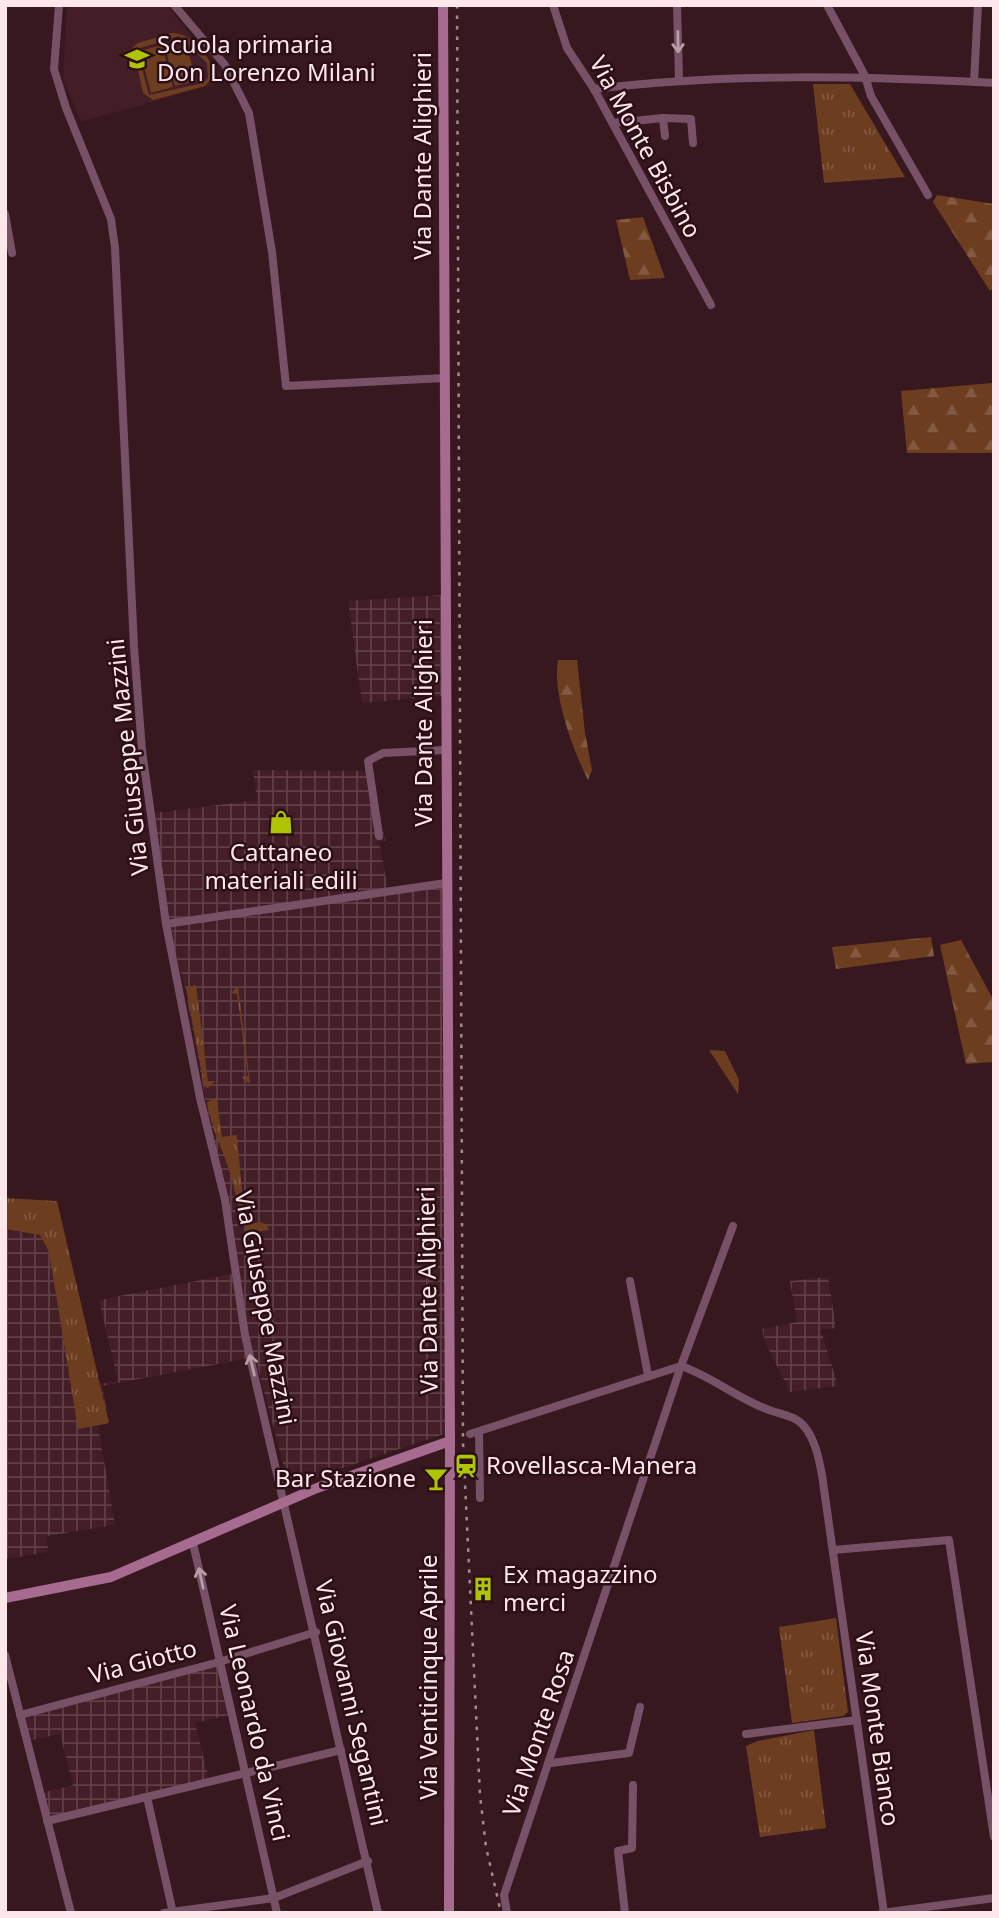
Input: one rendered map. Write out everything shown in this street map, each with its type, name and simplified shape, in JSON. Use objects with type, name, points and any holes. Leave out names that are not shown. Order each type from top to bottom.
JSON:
[{"type":"street","name":"Via Giuseppe Mazzini","points":[[59,5],[54,69],[66,108],[110,219],[115,248],[135,660],[142,750],[166,924],[200,1098],[225,1200],[245,1335],[285,1502]]},
{"type":"street","points":[[174,5],[225,65],[249,113],[272,251],[286,386],[445,378]]},
{"type":"street","name":"Via Dante Alighieri","points":[[443,5],[450,1441]]},
{"type":"street","name":"Via Monte Bisbino","points":[[553,5],[567,48],[594,89],[711,305]]},
{"type":"street","points":[[677,5],[679,79]]},
{"type":"street","points":[[827,5],[865,76],[871,96],[928,195]]},
{"type":"street","points":[[974,82],[978,5]]},
{"type":"street","points":[[594,89],[679,79],[865,76],[994,83]]},
{"type":"street","points":[[663,118],[665,136]]},
{"type":"street","points":[[612,123],[691,118],[693,143]]},
{"type":"street","points":[[5,214],[12,254]]},
{"type":"street","points":[[379,836],[368,761],[383,753],[445,750]]},
{"type":"street","points":[[166,924],[446,883]]},
{"type":"street","name":"Via Monte Rosa","points":[[507,1913],[504,1895],[551,1763],[681,1366],[733,1226]]},
{"type":"street","points":[[630,1281],[648,1375]]},
{"type":"street","points":[[480,1498],[475,1433],[681,1366]]},
{"type":"street","name":"Via Monte Bianco","points":[[681,1366],[711,1378],[755,1404],[799,1421],[805,1427],[819,1461],[884,1913]]},
{"type":"street","points":[[5,1598],[111,1577],[285,1502],[450,1441]]},
{"type":"street","name":"Via Venticinque Aprile","points":[[449,1913],[450,1441]]},
{"type":"street","name":"Via Giovanni Segantini","points":[[285,1502],[378,1913]]},
{"type":"street","points":[[833,1550],[949,1540],[994,1838]]},
{"type":"street","name":"Via Leonardo da Vinci","points":[[193,1543],[277,1913]]},
{"type":"street","name":"Via Giotto","points":[[20,1715],[219,1662],[316,1632]]},
{"type":"street","points":[[5,1655],[71,1913]]},
{"type":"street","points":[[551,1763],[629,1753],[640,1707]]},
{"type":"street","points":[[746,1734],[857,1720]]},
{"type":"street","points":[[47,1821],[341,1750]]},
{"type":"street","points":[[625,1913],[618,1851],[632,1849],[634,1785]]},
{"type":"street","points":[[147,1797],[169,1912],[274,1898],[368,1861]]},
{"type":"street","points":[[884,1913],[994,1898]]},
{"type":"shaded area","name":"Scuola primaria Don Lorenzo Milani","points":[[67,5],[167,5],[226,81],[81,122],[63,79]]},
{"type":"shaded area","points":[[444,595],[444,696],[362,703],[348,601]]},
{"type":"shaded area","points":[[253,770],[372,771],[385,841],[379,842],[388,889],[444,882],[450,1432],[289,1486],[255,1357],[102,1386],[109,1423],[98,1426],[115,1525],[47,1536],[48,1552],[5,1559],[5,1229],[40,1235],[49,1252],[72,1389],[118,1381],[99,1300],[237,1273],[185,988],[166,916],[153,813],[257,800]]},
{"type":"shaded area","points":[[828,1277],[836,1328],[821,1330],[838,1386],[790,1392],[766,1345],[762,1329],[797,1322],[790,1281]]},
{"type":"shaded area","points":[[219,1662],[230,1715],[195,1723],[209,1780],[48,1819],[41,1793],[73,1785],[60,1734],[28,1741],[21,1715]]},
{"type":"green space","points":[[172,33],[189,38],[204,52],[209,61],[212,70],[210,79],[205,86],[153,100],[143,93],[133,47]],"holes":[[[179,36],[207,63],[208,78],[203,83],[149,95],[137,49]]]},
{"type":"green space","points":[[162,45],[173,87],[151,93],[140,51]]},
{"type":"green space","points":[[187,46],[196,81],[175,86],[166,51]]},
{"type":"green space","points":[[813,84],[850,84],[905,177],[824,183]]},
{"type":"green space","points":[[937,195],[994,204],[994,287],[990,291],[933,202]]},
{"type":"green space","points":[[643,217],[665,278],[630,280],[616,220]]},
{"type":"green space","points":[[992,383],[994,453],[907,453],[901,391]]},
{"type":"green space","points":[[558,660],[577,660],[592,770],[588,780],[570,738],[561,705]]},
{"type":"green space","points":[[931,937],[934,956],[836,969],[832,947]]},
{"type":"green space","points":[[961,940],[994,1001],[994,1062],[966,1064],[940,945]]},
{"type":"green space","points":[[196,985],[208,1081],[215,1081],[208,1088],[204,1086],[186,987]]},
{"type":"green space","points":[[238,986],[250,1083],[242,1077],[248,1076],[237,994],[231,993]]},
{"type":"green space","points":[[709,1050],[725,1051],[739,1080],[738,1094]]},
{"type":"green space","points":[[212,1099],[217,1100],[222,1137],[237,1135],[243,1203],[248,1203],[246,1209],[240,1210],[211,1121],[207,1103]]},
{"type":"green space","points":[[5,1198],[57,1201],[109,1423],[78,1429],[49,1252],[40,1235],[5,1229]]},
{"type":"green space","points":[[259,1222],[266,1224],[269,1230],[245,1233],[246,1225]]},
{"type":"green space","points":[[836,1618],[848,1712],[843,1716],[792,1723],[779,1627]]},
{"type":"green space","points":[[814,1730],[826,1828],[760,1837],[746,1746],[758,1741]]},
{"type":"railway","points":[[457,5],[463,1442],[480,1795],[486,1847],[501,1913]]},
{"type":"place","name":"Scuola primaria Don Lorenzo Milani","points":[[137,59]]},
{"type":"place","name":"Cattaneo materiali edili","points":[[281,822]]},
{"type":"place","name":"Rovellasca-Manera","points":[[466,1466]]},
{"type":"place","name":"Bar Stazione","points":[[436,1479]]},
{"type":"place","name":"Ex magazzino merci","points":[[483,1589]]}]
